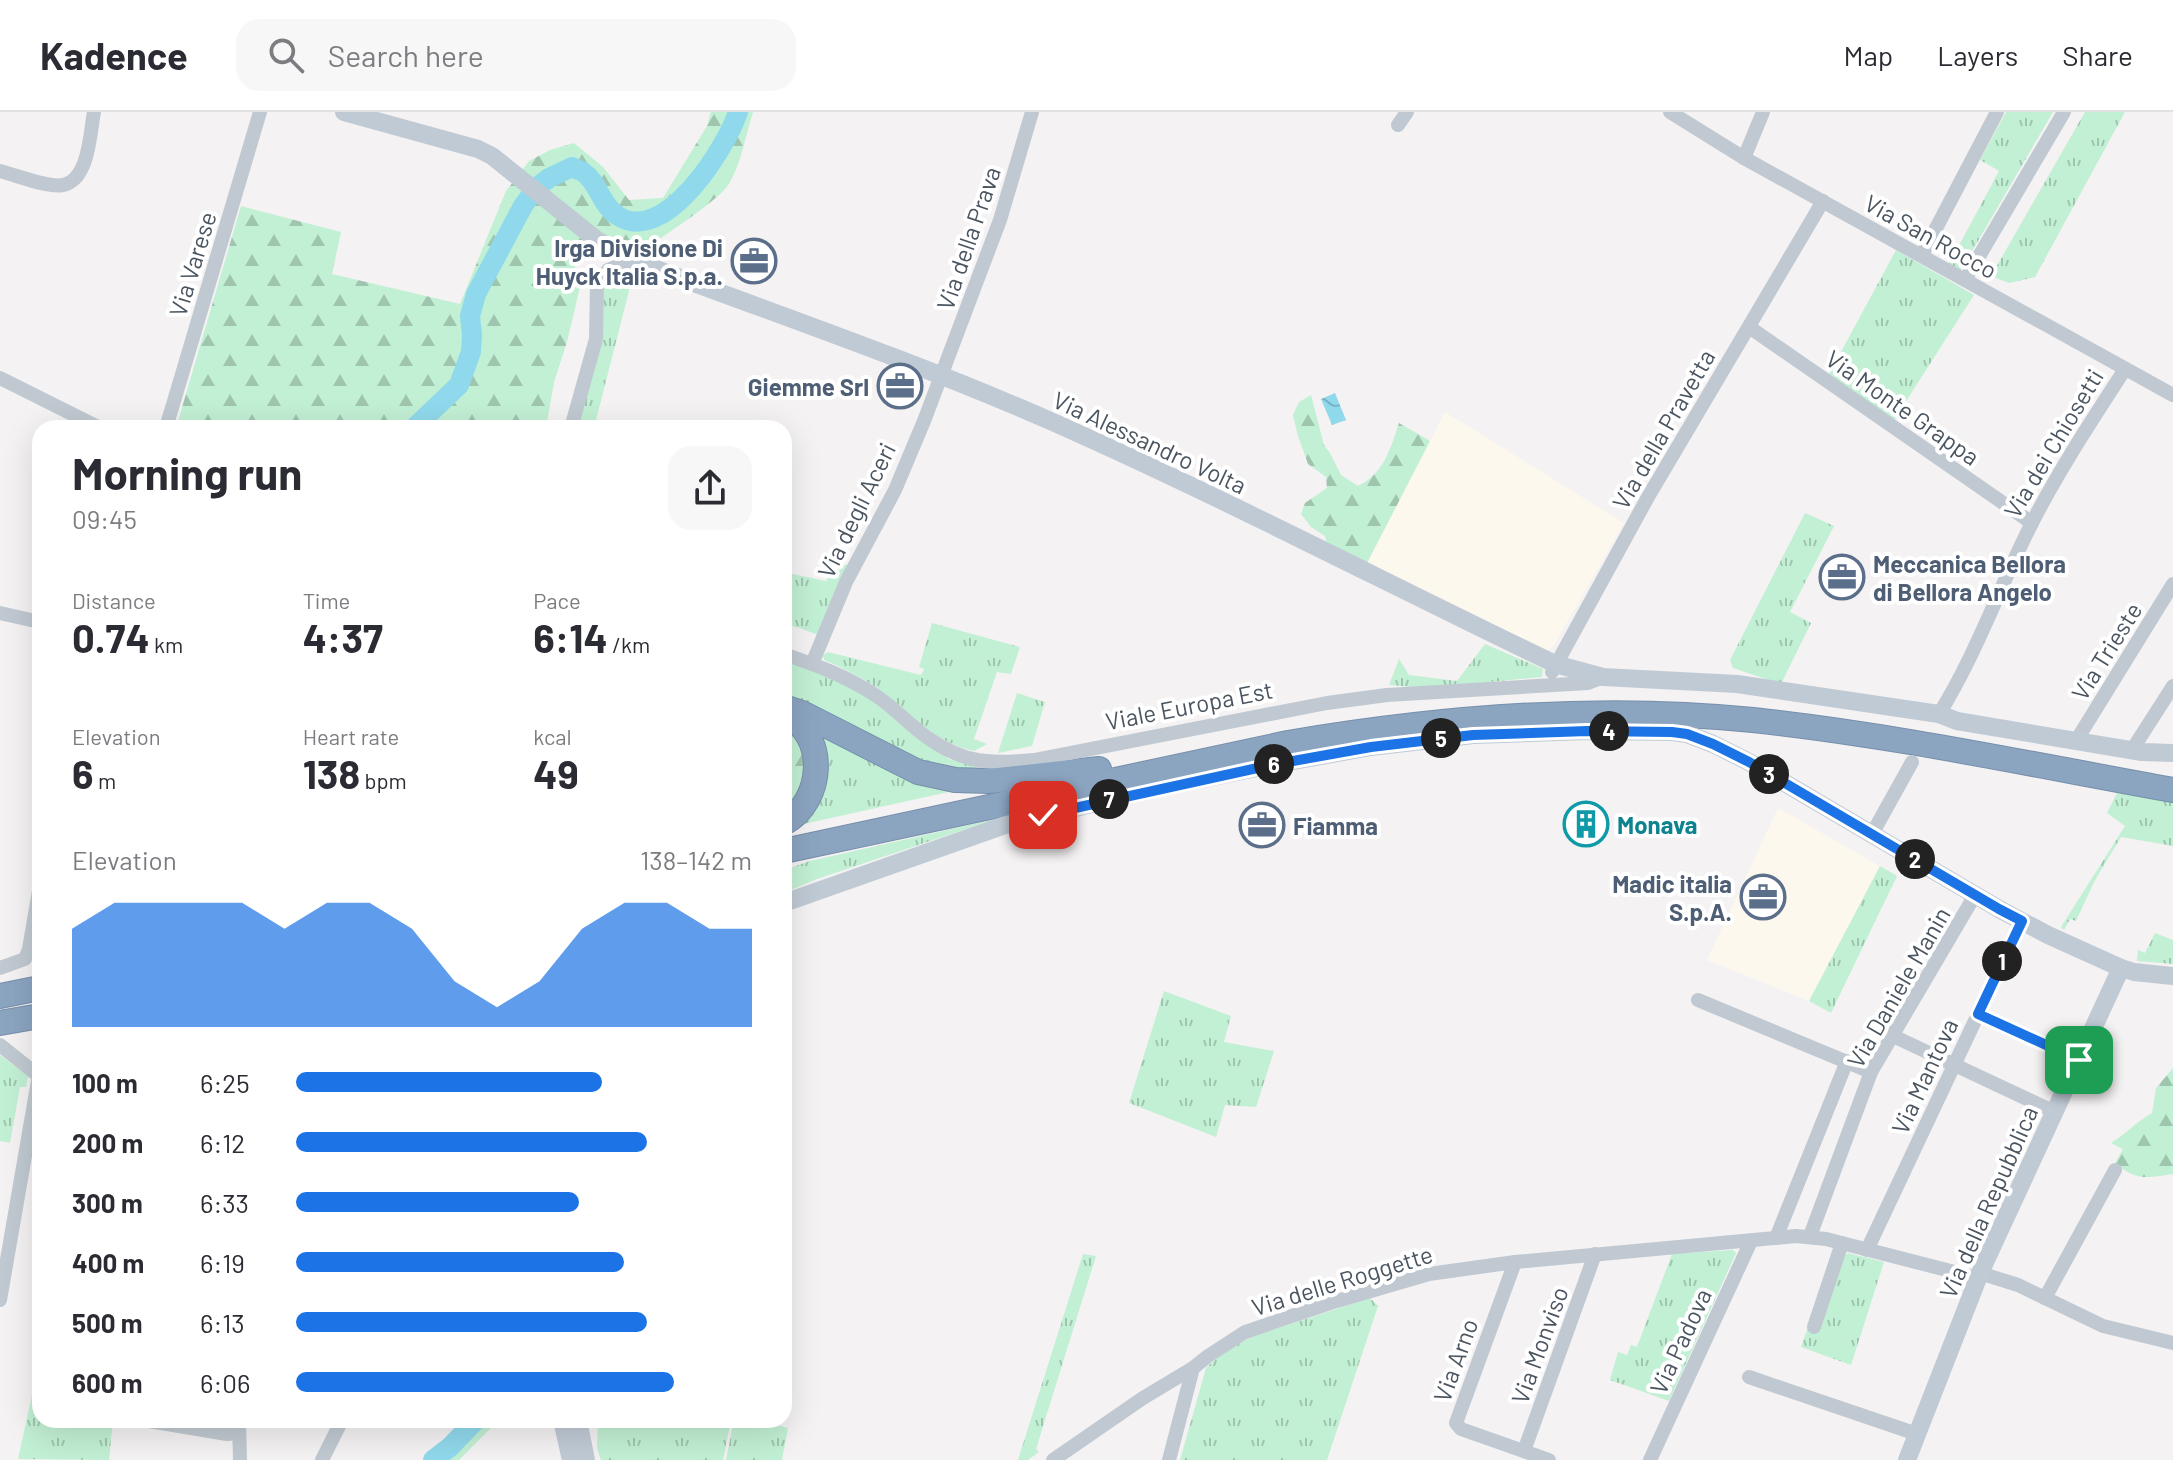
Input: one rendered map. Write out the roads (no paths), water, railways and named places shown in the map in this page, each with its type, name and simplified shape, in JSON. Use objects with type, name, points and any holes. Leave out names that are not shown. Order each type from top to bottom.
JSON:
[{"type":"highway","points":[[792,833],[1284,729],[1351,717],[1491,703],[1604,700],[1702,702],[1810,713],[2173,775]]},
{"type":"highway","points":[[792,710],[918,772],[955,780],[989,781],[1099,769]]},
{"type":"highway","points":[[792,849],[1314,739],[1450,721],[1560,714],[1700,716],[1766,722],[1874,737],[2173,790]]},
{"type":"highway","points":[[792,718],[806,731],[814,748],[817,766],[814,785],[792,819]]},
{"type":"highway","points":[[792,860],[900,827]]},
{"type":"highway","points":[[0,984],[32,978]]},
{"type":"highway","points":[[0,996],[32,990]]},
{"type":"highway","points":[[0,1010],[32,1004]]},
{"type":"highway","points":[[0,1023],[32,1017]]},
{"type":"street","points":[[0,171],[51,185],[64,185],[75,180],[86,157],[94,112]]},
{"type":"street","name":"Via Varese","points":[[168,420],[260,112]]},
{"type":"street","name":"Via Alessandro Volta","points":[[347,112],[478,149],[492,156],[597,240],[632,260],[942,377],[1051,422],[1169,475],[1555,664],[1603,677],[1737,684],[1939,714]]},
{"type":"street","name":"Via della Prava","points":[[942,377],[1000,220],[1032,112]]},
{"type":"street","name":"Via San Rocco","points":[[1670,112],[1744,158],[2173,395]]},
{"type":"street","points":[[1744,158],[1763,112]]},
{"type":"street","points":[[1922,255],[1997,112]]},
{"type":"street","points":[[1965,280],[2064,112]]},
{"type":"street","name":"Via della Pravetta","points":[[1548,684],[1555,664],[1648,497],[1823,201]]},
{"type":"street","points":[[573,420],[596,339],[597,283],[608,270],[632,260]]},
{"type":"street","name":"Via Monte Grappa","points":[[1749,327],[2032,523]]},
{"type":"street","name":"Via dei Chiosetti","points":[[1939,714],[1956,686],[2057,475],[2125,369]]},
{"type":"street","name":"Via degli Aceri","points":[[812,664],[846,582],[895,490],[942,377]]},
{"type":"street","points":[[0,378],[84,420]]},
{"type":"street","name":"Via Trieste","points":[[2076,741],[2173,584]]},
{"type":"street","points":[[0,613],[32,620]]},
{"type":"street","name":"Viale Europa Est","points":[[792,657],[834,672],[877,696],[928,738],[964,758],[999,764],[1034,760],[1327,703],[1387,695],[1588,683],[1603,677]]},
{"type":"street","points":[[2132,750],[2173,686]]},
{"type":"street","points":[[1939,714],[1957,721],[2076,741],[2173,753]]},
{"type":"street","points":[[792,900],[1008,824],[1271,765],[1420,740],[1533,732],[1672,732],[1687,734],[1741,758],[2022,921],[2121,968],[2171,976]]},
{"type":"street","points":[[1872,834],[1912,762]]},
{"type":"street","name":"Via Daniele Manin","points":[[1810,1236],[1871,1072],[1975,895]]},
{"type":"street","name":"Via Mantova","points":[[1867,1250],[2022,921]]},
{"type":"street","points":[[0,968],[25,959],[32,932]]},
{"type":"street","name":"Via della Repubblica","points":[[1907,1460],[1979,1276],[2121,968]]},
{"type":"street","points":[[1698,1000],[1871,1072]]},
{"type":"street","points":[[1978,1014],[2079,1060]]},
{"type":"street","points":[[1893,1036],[2055,1112]]},
{"type":"street","points":[[0,1045],[32,1070]]},
{"type":"street","points":[[1776,1238],[1847,1061]]},
{"type":"street","points":[[0,1300],[8,1204],[32,1105]]},
{"type":"street","points":[[2045,1298],[2115,1170]]},
{"type":"street","name":"Via delle Roggette","points":[[1053,1460],[1245,1332],[1429,1274],[1515,1262],[1810,1236],[2018,1285],[2103,1326],[2173,1343]]},
{"type":"street","name":"Via Padova","points":[[1650,1460],[1751,1241]]},
{"type":"street","points":[[1814,1327],[1842,1243]]},
{"type":"street","name":"Via Monviso","points":[[1524,1451],[1595,1254]]},
{"type":"street","name":"Via Arno","points":[[1515,1262],[1456,1423],[1461,1429],[1549,1460]]},
{"type":"street","points":[[1169,1460],[1193,1368]]},
{"type":"street","points":[[1749,1377],[1917,1434]]},
{"type":"street","points":[[191,1428],[227,1434],[236,1428]]},
{"type":"street","points":[[239,1428],[240,1460]]},
{"type":"street","points":[[322,1460],[338,1428]]},
{"type":"street","points":[[564,1428],[571,1460]]},
{"type":"street","points":[[580,1428],[586,1460]]},
{"type":"water","points":[[1335,393],[1346,420],[1332,425],[1321,399]]},
{"type":"waterway","points":[[422,420],[459,385],[471,352],[470,316],[476,294],[523,206],[536,188],[572,167],[582,171],[593,182],[607,206],[618,216],[636,222],[655,217],[673,206],[707,169],[738,112]]},
{"type":"waterway","points":[[433,1460],[468,1428]]},
{"type":"place","name":"Irga Divisione Di Huyck Italia S.p.a.","points":[[754,261]]},
{"type":"place","name":"Giemme Srl","points":[[900,386]]},
{"type":"place","name":"Meccanica Bellora di Bellora Angelo","points":[[1842,577]]},
{"type":"place","name":"Monava","points":[[1586,824]]},
{"type":"place","name":"Fiamma","points":[[1262,825]]},
{"type":"place","name":"Madic italia S.p.A.","points":[[1763,897]]}]
